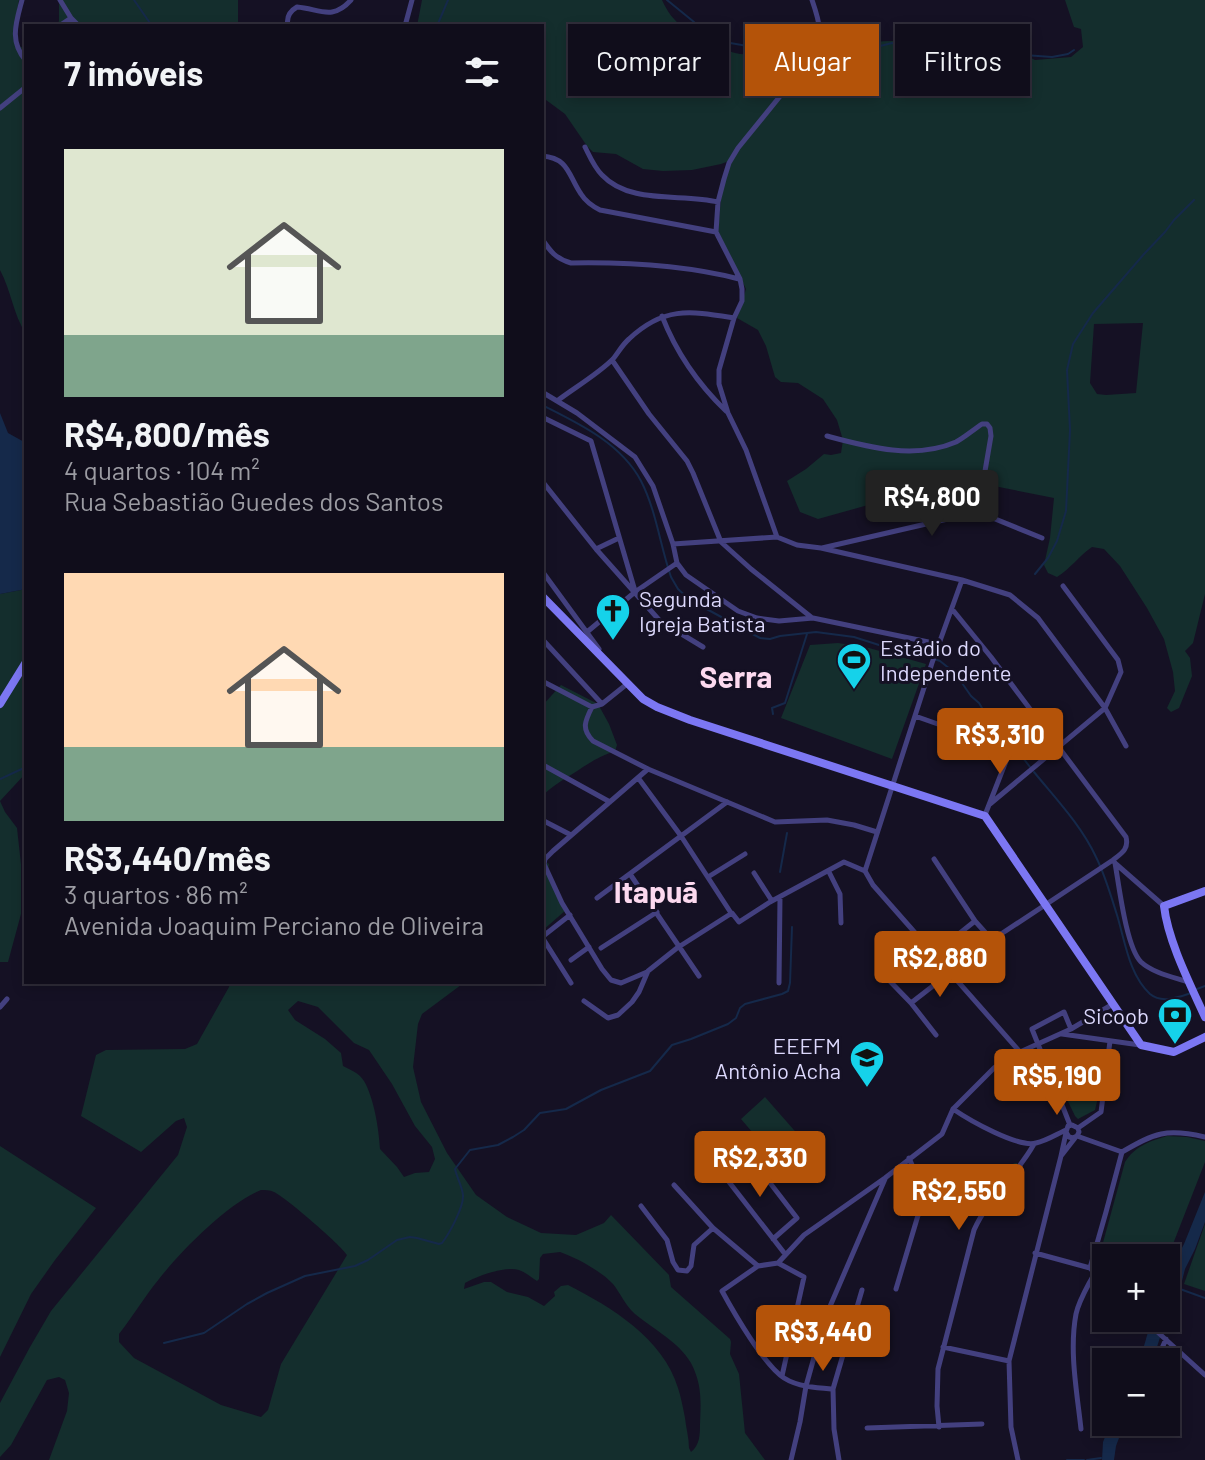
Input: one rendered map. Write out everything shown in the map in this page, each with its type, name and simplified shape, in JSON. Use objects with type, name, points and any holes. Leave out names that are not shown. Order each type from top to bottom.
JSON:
[{"type":"main road","points":[[544,598],[587,636],[643,699],[671,713],[985,816],[1141,1045],[1174,1052],[1205,1037]]},
{"type":"main road","points":[[0,704],[24,665]]},
{"type":"main road","points":[[1205,891],[1164,906],[1168,926],[1205,1017]]},
{"type":"street","points":[[22,0],[14,39],[24,59]]},
{"type":"street","points":[[60,0],[77,24]]},
{"type":"street","points":[[287,24],[289,14],[297,7],[329,13],[351,0]]},
{"type":"street","points":[[406,24],[412,0]]},
{"type":"street","points":[[777,537],[719,384],[719,370],[742,301],[742,289],[716,232],[718,202],[729,163],[818,47],[820,29],[812,0]]},
{"type":"street","points":[[62,24],[71,18]]},
{"type":"street","points":[[20,54],[24,51]]},
{"type":"street","points":[[0,108],[24,89]]},
{"type":"street","points":[[585,147],[602,175],[615,185],[656,197],[695,197],[718,202]]},
{"type":"street","points":[[544,156],[562,162],[582,196],[600,210],[716,232]]},
{"type":"street","points":[[544,242],[560,260],[571,263],[666,265],[740,279]]},
{"type":"street","points":[[557,401],[612,360],[627,341],[662,316],[693,312],[734,318]]},
{"type":"street","points":[[662,316],[672,341],[712,397],[728,413]]},
{"type":"street","points":[[612,360],[649,414],[687,461],[721,542],[813,618]]},
{"type":"street","points":[[544,393],[577,413],[635,457],[653,486],[677,563],[686,575],[738,611],[779,621],[813,618],[938,644]]},
{"type":"street","points":[[544,418],[591,441],[635,592]]},
{"type":"street","points":[[827,436],[875,449],[919,450],[954,442],[987,424],[991,436],[978,512]]},
{"type":"street","points":[[544,484],[596,549],[660,621],[703,647]]},
{"type":"street","points":[[821,548],[978,512],[1042,538]]},
{"type":"street","points":[[673,544],[777,537],[797,545],[962,580],[1010,595],[1038,618],[1105,708],[1126,746]]},
{"type":"street","points":[[596,549],[619,538]]},
{"type":"street","points":[[544,574],[587,636],[635,592],[677,563]]},
{"type":"street","points":[[865,871],[938,644],[962,580]]},
{"type":"street","points":[[990,804],[1105,708],[1121,672],[1113,653],[1063,586]]},
{"type":"street","points":[[911,1003],[992,940],[1105,864],[1114,862],[1128,844],[1126,837],[1059,747],[952,609]]},
{"type":"street","points":[[544,641],[602,704]]},
{"type":"street","points":[[544,682],[592,707],[602,704],[627,683]]},
{"type":"street","points":[[592,707],[584,729],[593,741],[648,769],[775,822],[827,820],[877,832]]},
{"type":"street","points":[[915,716],[1010,751],[985,816]]},
{"type":"street","points":[[544,766],[610,802]]},
{"type":"street","points":[[648,769],[545,859],[544,864],[570,915],[602,969],[616,983],[621,983],[648,971],[732,913]]},
{"type":"street","points":[[639,779],[739,922],[844,862],[865,871],[873,885],[1020,1052]]},
{"type":"street","points":[[597,898],[728,801]]},
{"type":"street","points":[[544,821],[571,835]]},
{"type":"street","points":[[708,877],[745,854]]},
{"type":"street","points":[[934,859],[975,921],[992,940]]},
{"type":"street","points":[[1114,862],[1164,906]]},
{"type":"street","points":[[1114,862],[1135,954],[1140,961],[1192,989]]},
{"type":"street","points":[[829,872],[840,894],[841,923]]},
{"type":"street","points":[[754,873],[772,901]]},
{"type":"street","points":[[630,874],[699,976]]},
{"type":"street","points":[[779,983],[780,897]]},
{"type":"street","points":[[601,948],[657,912]]},
{"type":"street","points":[[544,935],[570,915]]},
{"type":"street","points":[[935,953],[975,921]]},
{"type":"street","points":[[544,940],[571,983]]},
{"type":"street","points":[[571,960],[589,947]]},
{"type":"street","points":[[584,1001],[608,1018],[618,1015],[639,992],[648,971]]},
{"type":"street","points":[[882,973],[936,1035]]},
{"type":"street","points":[[0,1007],[7,999]]},
{"type":"street","points":[[778,1263],[804,1235],[942,1134],[953,1109],[994,1068],[1113,1004]]},
{"type":"street","points":[[1071,1029],[1064,1012],[1032,1029],[1069,1137],[1076,1136],[1122,1152]]},
{"type":"street","points":[[1060,1034],[1141,1045]]},
{"type":"street","points":[[1061,1156],[1076,1136],[1078,1128],[1101,1112],[1110,1041]]},
{"type":"street","points":[[953,1109],[978,1125],[1034,1144]]},
{"type":"street","points":[[939,1427],[937,1383],[943,1347],[981,1214],[1020,1167],[1034,1144],[1074,1125],[1078,1128]]},
{"type":"street","points":[[1018,1460],[1011,1427],[1009,1361],[1067,1129]]},
{"type":"street","points":[[1090,1268],[1122,1152],[1158,1134],[1172,1132],[1205,1137]]},
{"type":"street","points":[[773,1239],[797,1218],[737,1140],[712,1160],[773,1239],[785,1254]]},
{"type":"street","points":[[896,1289],[922,1202],[920,1183],[909,1158]]},
{"type":"street","points":[[791,1460],[806,1386],[825,1318],[885,1178]]},
{"type":"street","points":[[674,1185],[713,1228],[758,1266]]},
{"type":"street","points":[[641,1206],[667,1240],[678,1270],[687,1271],[691,1266],[694,1245],[713,1228]]},
{"type":"street","points":[[1035,1253],[1092,1271]]},
{"type":"street","points":[[782,1376],[804,1277],[778,1263],[758,1266],[722,1291],[769,1364],[782,1376],[806,1386],[833,1389]]},
{"type":"street","points":[[1081,1429],[1074,1339],[1076,1313],[1092,1278]]},
{"type":"street","points":[[839,1460],[833,1389],[862,1290]]},
{"type":"street","points":[[1158,1332],[1205,1375]]},
{"type":"street","points":[[1162,1348],[1166,1339]]},
{"type":"street","points":[[943,1347],[1009,1361]]},
{"type":"street","points":[[867,1428],[982,1424]]},
{"type":"green space","points":[[0,0],[19,0],[15,22],[18,45],[24,49],[24,330],[0,270]]},
{"type":"green space","points":[[59,0],[238,0],[238,24],[57,24]]},
{"type":"green space","points":[[422,0],[662,0],[680,24],[568,24],[568,96],[729,96],[729,51],[745,54],[745,96],[879,96],[879,42],[895,41],[895,96],[1030,96],[1030,57],[1035,60],[1071,57],[1083,47],[1081,29],[1074,27],[1065,0],[1205,0],[1205,594],[1193,643],[1185,651],[1190,658],[1192,676],[1179,708],[1171,712],[1167,708],[1175,691],[1164,639],[1120,566],[1104,549],[1092,547],[1057,577],[1048,573],[1044,565],[1054,498],[989,485],[983,473],[818,519],[800,512],[787,481],[824,454],[841,453],[843,440],[837,420],[823,399],[798,383],[781,382],[775,377],[758,330],[737,318],[746,289],[718,232],[729,161],[692,170],[643,169],[616,154],[593,152],[565,114],[544,98],[544,24],[417,24]],"holes":[[[1143,323],[1136,393],[1097,394],[1090,383],[1094,324]]]},
{"type":"green space","points":[[24,589],[24,775],[0,801],[0,594]]},
{"type":"green space","name":"Estádio do Independente","points":[[838,643],[926,664],[892,759],[781,718],[810,645]]},
{"type":"green space","points":[[561,685],[598,704],[617,745],[615,751],[589,763],[544,794],[544,704]]},
{"type":"green space","points":[[0,801],[17,828],[21,864],[21,914],[8,962],[0,962]]},
{"type":"green space","points":[[544,860],[549,864],[548,871],[566,910],[544,929]]},
{"type":"green space","points":[[230,984],[462,984],[422,1014],[413,1067],[421,1102],[447,1153],[476,1195],[507,1217],[541,1233],[576,1235],[604,1223],[611,1215],[669,1275],[671,1287],[730,1339],[730,1354],[739,1374],[745,1433],[765,1460],[49,1460],[67,1411],[69,1393],[65,1380],[59,1377],[47,1380],[11,1445],[0,1457],[0,1403],[30,1347],[51,1311],[178,1155],[187,1127],[184,1118],[176,1121],[141,1152],[81,1116],[96,1055],[106,1050],[185,1049],[197,1044]],"holes":[[[298,1001],[318,1007],[354,1043],[369,1050],[392,1084],[415,1126],[432,1147],[435,1159],[429,1172],[404,1177],[380,1149],[373,1105],[364,1081],[343,1066],[341,1053],[295,1020],[288,1010]],[[261,1190],[274,1192],[289,1203],[347,1255],[281,1364],[268,1410],[261,1417],[221,1405],[134,1358],[119,1342],[119,1334],[149,1292],[192,1242],[234,1206]],[[560,1252],[602,1274],[635,1314],[686,1355],[697,1378],[700,1400],[699,1439],[691,1452],[681,1399],[671,1370],[648,1339],[618,1314],[568,1285],[554,1292],[555,1296],[544,1306],[528,1297],[507,1292],[491,1282],[464,1289],[465,1283],[470,1280],[506,1269],[519,1270],[537,1281],[543,1254]]]},
{"type":"green space","points":[[1061,1087],[1099,1093],[1095,1110],[1078,1119]]},
{"type":"green space","points":[[765,1097],[801,1138],[776,1160],[741,1119]]},
{"type":"green space","points":[[1167,1136],[1205,1141],[1205,1162],[1173,1244],[1103,1244],[1125,1162],[1138,1148]]},
{"type":"green space","points":[[0,1146],[96,1208],[31,1294],[0,1357]]},
{"type":"green space","points":[[1015,1163],[1018,1167],[982,1207],[980,1204],[988,1183],[1001,1170]]},
{"type":"green space","points":[[1205,1224],[1205,1291],[1184,1284]]},
{"type":"water","points":[[0,413],[8,433],[24,442],[24,589],[0,594]]},
{"type":"water","points":[[1205,1192],[1205,1222],[1180,1289],[1180,1252]]},
{"type":"water","points":[[1148,1332],[1162,1332],[1157,1348],[1144,1346]]},
{"type":"water","points":[[1105,1436],[1120,1436],[1114,1460],[1102,1460]]},
{"type":"waterway","points":[[134,0],[151,24]]},
{"type":"waterway","points":[[438,24],[448,0]]},
{"type":"waterway","points":[[667,0],[694,22],[705,36],[759,48],[793,42],[828,56],[845,55],[892,43],[932,49],[970,39],[1024,55],[1052,57],[1074,50]]},
{"type":"waterway","points":[[1035,574],[1057,541],[1066,511],[1070,430],[1067,370],[1073,344],[1093,313],[1194,200]]},
{"type":"waterway","points":[[544,406],[598,436],[632,468],[650,504],[671,577],[690,600],[760,638],[816,632],[854,637],[940,661],[955,673],[995,729],[1030,767]]},
{"type":"waterway","points":[[773,714],[772,708],[785,703],[807,634]]},
{"type":"waterway","points":[[0,779],[24,768]]},
{"type":"waterway","points":[[1034,772],[1090,845],[1110,893],[1129,957],[1143,986],[1160,999],[1191,993]]},
{"type":"waterway","points":[[780,872],[787,833]]},
{"type":"waterway","points":[[164,1343],[204,1333],[267,1293],[305,1276],[355,1266],[397,1240],[410,1237],[442,1243],[456,1220],[463,1200],[455,1169],[470,1150],[498,1145],[524,1130],[540,1113],[566,1109],[601,1090],[650,1071],[672,1045],[728,1024],[745,1004],[788,991],[792,927]]},
{"type":"waterway","points":[[1197,989],[1205,986]]},
{"type":"waterway","points":[[1180,1289],[1205,1298]]},
{"type":"waterway","points":[[1087,1460],[1101,1458]]},
{"type":"waterway","points":[[1067,1460],[1084,1460]]},
{"type":"place","name":"Segunda Igreja Batista","points":[[613,642]]},
{"type":"place","name":"Estádio do Independente","points":[[854,691]]},
{"type":"place","name":"Sicoob","points":[[1175,1046]]},
{"type":"place","name":"EEEFM Antônio Acha","points":[[867,1089]]},
{"type":"district","name":"Serra","points":[[736,676]]},
{"type":"district","name":"Itapuã","points":[[656,891]]}]
